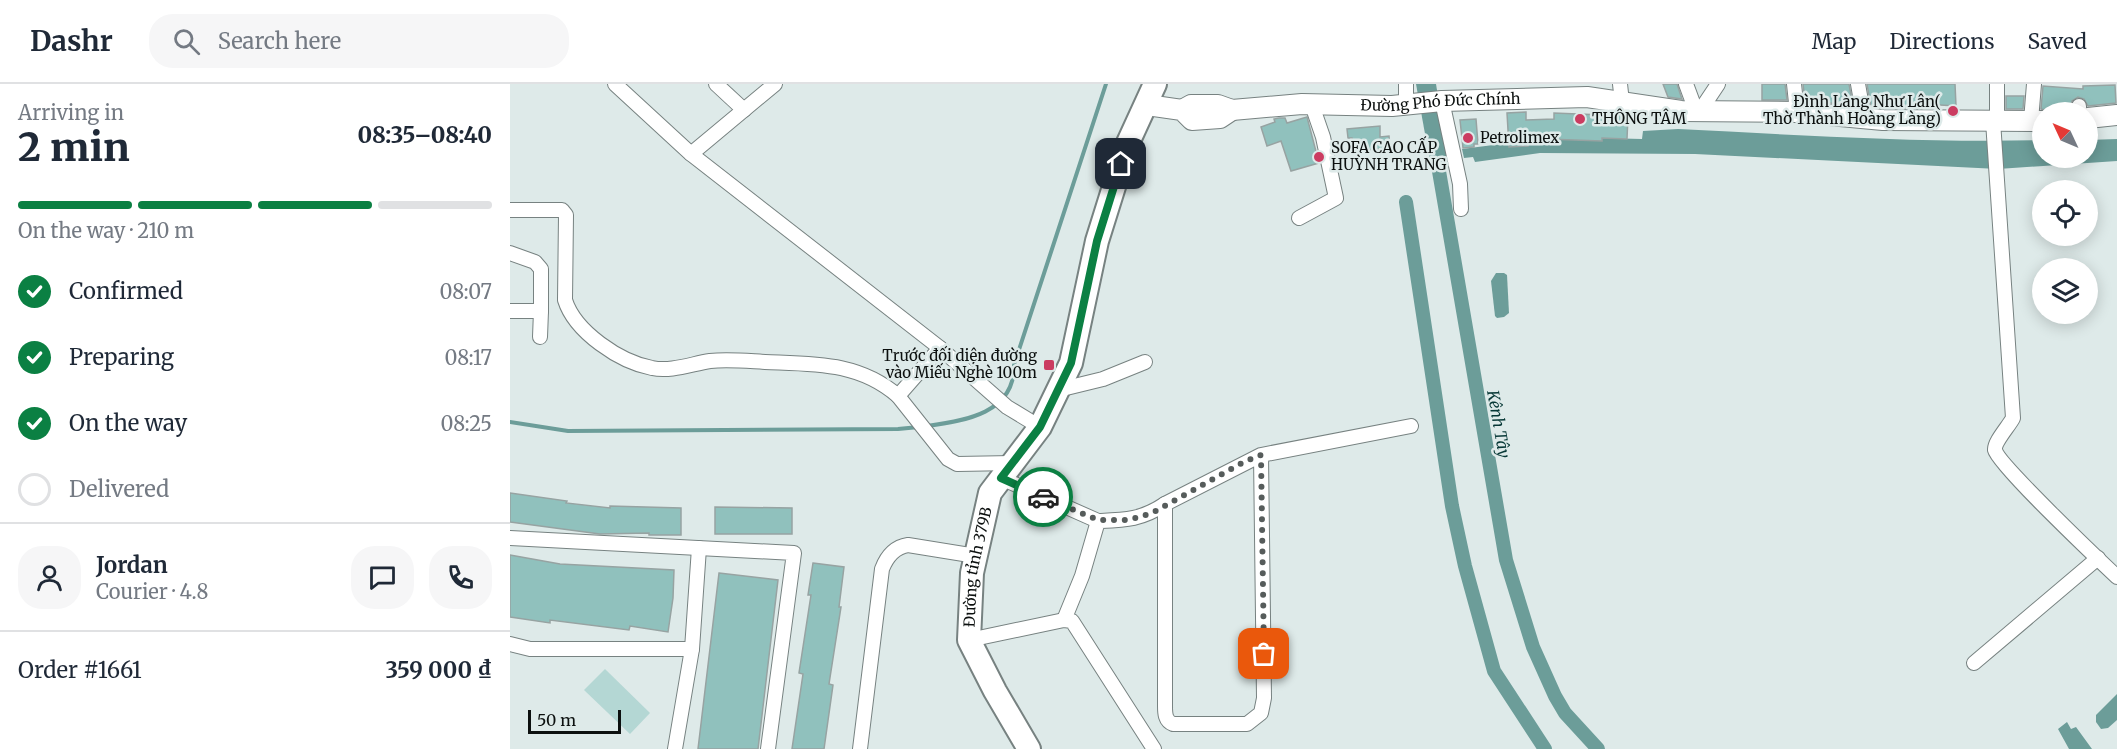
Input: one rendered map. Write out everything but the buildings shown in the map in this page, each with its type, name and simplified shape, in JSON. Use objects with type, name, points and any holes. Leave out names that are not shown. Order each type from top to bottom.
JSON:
[{"type":"main road","name":"Đường Phó Đức Chính","points":[[1151,94],[1182,110],[1192,120],[1220,118],[1232,110],[1312,105],[1392,106],[1407,94],[1444,101],[1511,91],[1587,97],[1621,93],[1681,111],[1797,112],[1883,120],[2032,121]]},
{"type":"main road","name":"Đường tỉnh 379B","points":[[1029,749],[995,691],[969,640],[972,573],[990,493],[1040,427],[1071,363],[1100,230],[1126,145],[1151,94]]},
{"type":"main road","points":[[2098,113],[2117,115]]},
{"type":"street","points":[[615,84],[691,154],[940,348],[1007,407],[1040,427]]},
{"type":"street","points":[[716,84],[744,110]]},
{"type":"street","points":[[691,154],[775,84]]},
{"type":"street","points":[[1686,84],[1698,111],[1718,84]]},
{"type":"street","points":[[1794,84],[1797,112]]},
{"type":"street","points":[[1858,84],[1864,118]]},
{"type":"street","points":[[1997,84],[1995,141],[2009,426],[1995,444],[1995,451],[2117,577]]},
{"type":"street","points":[[2034,84],[2035,102]]},
{"type":"street","points":[[1444,101],[1460,184],[1461,209]]},
{"type":"street","points":[[1299,218],[1336,198],[1323,137],[1312,105]]},
{"type":"street","points":[[510,210],[562,210],[566,214],[568,310],[594,340],[630,362],[653,369],[693,366],[720,360],[840,366],[881,383],[901,400],[948,459],[957,464],[1007,470],[1098,520],[1129,520],[1152,513],[1165,504],[1261,455],[1411,426]]},
{"type":"street","points":[[510,253],[535,262],[541,269],[540,337]]},
{"type":"street","points":[[510,311],[541,311]]},
{"type":"street","points":[[901,400],[940,348]]},
{"type":"street","points":[[1059,390],[1103,379],[1145,362]]},
{"type":"street","points":[[1146,736],[1169,722],[1247,724],[1261,713],[1264,698],[1261,455]]},
{"type":"street","points":[[1165,504],[1165,716],[1169,722]]},
{"type":"street","points":[[1064,620],[1082,576],[1098,520]]},
{"type":"street","points":[[510,538],[794,553],[768,749]]},
{"type":"street","points":[[860,749],[885,560],[901,546],[908,545],[976,555]]},
{"type":"street","points":[[675,749],[692,649],[699,548]]},
{"type":"street","points":[[1974,663],[2094,552]]},
{"type":"street","points":[[969,640],[1064,620],[1072,621],[1154,749]]},
{"type":"street","points":[[510,644],[530,649],[692,649]]},
{"type":"shaded area","points":[[1416,84],[1436,84],[1449,164],[1431,167]]},
{"type":"shaded area","points":[[1678,129],[1906,139],[2032,140],[2032,167],[1998,169],[1695,154],[1540,153],[1475,162],[1473,157],[1464,158],[1462,149],[1509,143],[1510,147],[1528,146],[1528,140],[1642,139],[1643,131]]},
{"type":"shaded area","points":[[2117,139],[2117,161],[2098,162],[2098,140]]},
{"type":"shaded area","points":[[1496,273],[1507,275],[1509,313],[1497,318],[1491,281]]},
{"type":"shaded area","points":[[605,669],[650,713],[630,734],[584,690]]},
{"type":"shaded area","points":[[2117,694],[2117,720],[2108,728],[2101,729],[2096,722],[2096,715]]},
{"type":"shaded area","points":[[2067,722],[2071,729],[2076,727],[2092,749],[2069,749],[2058,729]]},
{"type":"waterway","points":[[927,426],[957,421],[985,412],[1006,394],[1106,84]]},
{"type":"waterway","name":"Kênh Tây","points":[[1435,148],[1506,560],[1533,647],[1555,696],[1565,713],[1598,749]]},
{"type":"waterway","points":[[1406,202],[1452,506],[1465,566],[1494,671],[1545,749]]},
{"type":"waterway","points":[[510,422],[568,431],[919,427]]},
{"type":"way so far","points":[[1043,497],[1098,520],[1129,520],[1152,513],[1165,504],[1261,455],[1264,654]]},
{"type":"place","name":"Đình Làng Như Lân( Thờ Thành Hoàng Làng)","points":[[1953,111]]},
{"type":"place","name":"THÔNG TÂM","points":[[1580,119]]},
{"type":"place","name":"Petrolimex","points":[[1468,138]]},
{"type":"place","name":"SOFA CAO CẤP HUỲNH TRANG","points":[[1319,157]]},
{"type":"place","name":"Trước đối diện đường vào Miếu Nghè 100m","points":[[1049,365]]},
{"type":"route","points":[[1043,497],[1001,478],[1040,427],[1071,363],[1097,241],[1121,164]]}]
